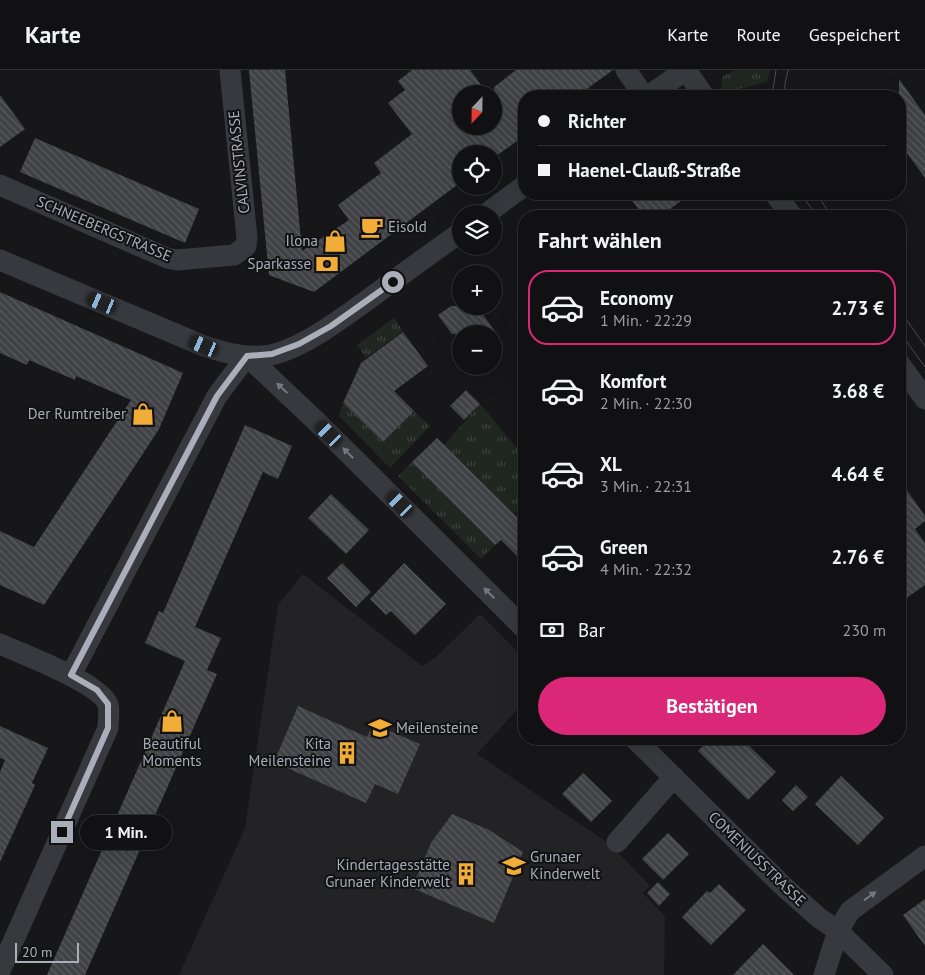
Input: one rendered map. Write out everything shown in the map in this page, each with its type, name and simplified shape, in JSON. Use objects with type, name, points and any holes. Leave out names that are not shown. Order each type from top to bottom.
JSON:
[{"type":"street","name":"CALVINSTRASSE","points":[[230,70],[247,238],[246,246],[240,251]]},
{"type":"street","points":[[626,70],[640,90]]},
{"type":"street","points":[[656,90],[680,72],[698,90]]},
{"type":"street","name":"SCHNEEBERGSTRASSE","points":[[0,185],[167,258],[178,260],[234,255],[240,251]]},
{"type":"street","points":[[498,205],[518,190]]},
{"type":"street","points":[[780,200],[787,210]]},
{"type":"street","points":[[0,260],[204,346],[227,354],[247,356],[272,354],[299,344],[331,326],[452,239]]},
{"type":"street","points":[[71,675],[217,396],[247,356]]},
{"type":"street","points":[[247,356],[316,421],[518,622]]},
{"type":"street","points":[[906,373],[925,399]]},
{"type":"street","points":[[0,644],[71,675],[97,690],[108,704],[108,728],[0,971]]},
{"type":"street","name":"COMENIUSSTRASSE","points":[[641,745],[792,894],[818,917],[838,931],[883,975]]},
{"type":"street","points":[[617,842],[674,777]]},
{"type":"street","points":[[824,975],[838,931],[850,911],[925,856]]},
{"type":"shaded area","points":[[303,574],[422,666],[436,657],[480,614],[518,652],[518,709],[477,754],[611,845],[650,886],[643,893],[665,916],[664,975],[179,975],[245,828],[278,605]]},
{"type":"green space","points":[[737,70],[770,70],[767,82],[734,90],[722,90],[722,79],[727,74]]},
{"type":"green space","points":[[394,318],[403,331],[366,358],[357,345]]},
{"type":"green space","points":[[343,403],[383,442],[414,411],[430,426],[390,468],[339,416]]},
{"type":"green space","points":[[480,404],[518,449],[518,509],[513,514],[444,445]]},
{"type":"green space","points":[[412,462],[495,545],[481,559],[398,476]]},
{"type":"building","points":[[249,70],[285,70],[302,251],[349,220],[338,205],[381,173],[374,163],[412,134],[388,103],[405,90],[398,81],[412,70],[470,70],[481,85],[452,85],[452,135],[502,135],[502,85],[497,85],[516,70],[613,70],[585,90],[518,90],[518,140],[502,152],[502,145],[452,145],[452,189],[314,292],[269,275]]},
{"type":"building","points":[[899,79],[925,115],[925,178],[906,152],[906,90],[899,90]]},
{"type":"building","points":[[0,95],[25,129],[0,147]]},
{"type":"building","points":[[35,138],[199,209],[185,243],[20,172]]},
{"type":"building","points":[[632,200],[682,200],[669,210],[639,210]]},
{"type":"building","points":[[0,292],[183,373],[159,429],[44,605],[0,585],[0,531],[34,547],[131,400],[76,376],[75,380],[29,360],[27,365],[0,353]]},
{"type":"building","points":[[452,306],[452,315],[483,315],[491,325],[452,325],[452,334],[438,315]]},
{"type":"building","points":[[403,332],[428,366],[394,391],[414,411],[383,442],[343,403],[361,363]]},
{"type":"building","points":[[466,390],[480,404],[464,420],[450,406]]},
{"type":"building","points":[[245,425],[292,446],[278,479],[263,472],[195,627],[221,638],[207,670],[217,674],[85,975],[47,975],[185,661],[145,643],[159,611],[163,613]]},
{"type":"building","points":[[437,438],[518,518],[518,557],[501,540],[495,545],[412,462]]},
{"type":"building","points":[[906,489],[925,516],[925,521],[915,529],[925,543],[925,585],[906,598]]},
{"type":"building","points":[[331,494],[369,530],[346,554],[308,518]]},
{"type":"building","points":[[342,563],[371,592],[356,607],[327,578]]},
{"type":"building","points":[[404,563],[446,604],[415,635],[391,611],[386,615],[370,599]]},
{"type":"building","name":"Kita Meilensteine","points":[[298,706],[367,737],[373,724],[420,744],[398,794],[375,784],[366,803],[274,762]]},
{"type":"building","points":[[0,726],[48,748],[32,783],[35,785],[0,862],[0,772],[5,760],[0,758]]},
{"type":"building","points":[[704,745],[748,745],[776,772],[748,800],[698,751]]},
{"type":"building","points":[[583,773],[612,801],[591,822],[562,794]]},
{"type":"building","points":[[841,776],[884,818],[858,845],[815,804]]},
{"type":"building","points":[[796,785],[808,797],[793,811],[782,800]]},
{"type":"building","name":"Kindertagesstätte Grunaer Kinderwelt","points":[[452,814],[489,830],[523,852],[494,923],[412,888],[431,843]]},
{"type":"building","points":[[668,833],[689,854],[663,880],[642,859]]},
{"type":"building","points":[[658,882],[670,894],[659,906],[647,893]]},
{"type":"building","points":[[719,884],[746,910],[711,945],[682,917],[707,891],[710,893]]},
{"type":"building","points":[[925,899],[925,946],[903,915]]},
{"type":"building","points":[[763,944],[794,975],[733,975]]},
{"type":"tram line","points":[[773,90],[776,70]]},
{"type":"tram line","points":[[784,90],[788,70]]},
{"type":"tram line","points":[[805,200],[813,210]]},
{"type":"tram line","points":[[820,200],[828,210]]},
{"type":"tram line","points":[[906,319],[925,346]]},
{"type":"tram line","points":[[906,341],[925,367]]},
{"type":"place","name":"Eisold","points":[[372,227]]},
{"type":"place","name":"Ilona","points":[[335,241]]},
{"type":"place","name":"Sparkasse","points":[[327,264]]},
{"type":"place","name":"Der Rumtreiber","points":[[143,414]]},
{"type":"place","name":"Beautiful Moments","points":[[172,721]]},
{"type":"place","name":"Meilensteine","points":[[380,728]]},
{"type":"place","name":"Kita Meilensteine","points":[[347,753]]},
{"type":"place","name":"Grunaer Kinderwelt","points":[[514,866]]},
{"type":"place","name":"Kindertagesstätte Grunaer Kinderwelt","points":[[466,874]]},
{"type":"route","points":[[62,832],[108,728],[108,704],[97,690],[71,675],[217,396],[247,356],[272,354],[299,344],[331,326],[393,282]]}]
